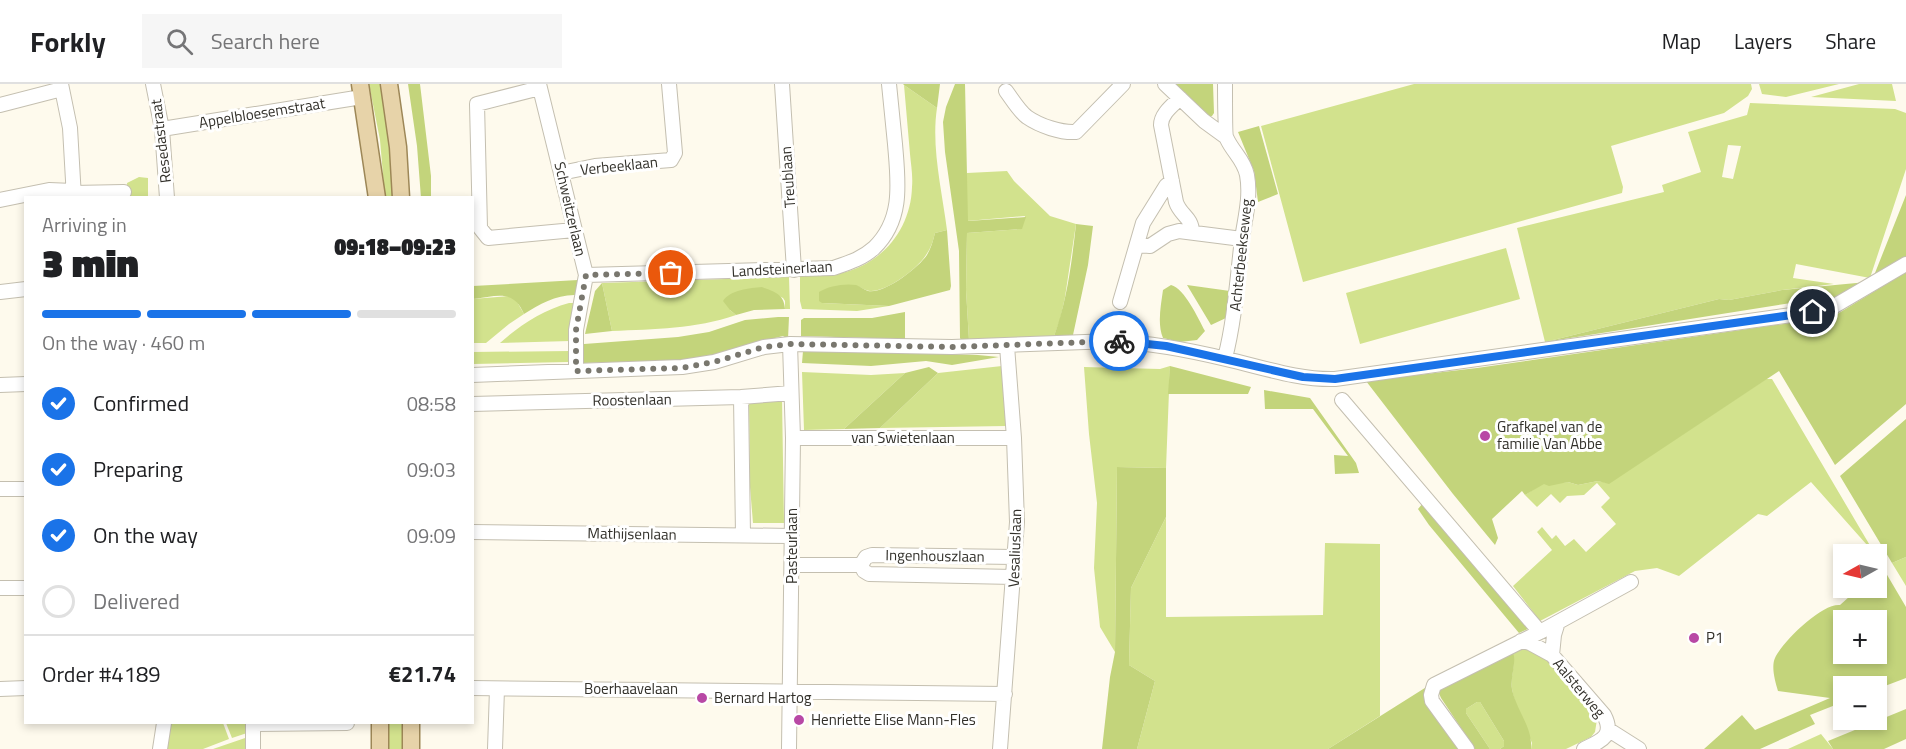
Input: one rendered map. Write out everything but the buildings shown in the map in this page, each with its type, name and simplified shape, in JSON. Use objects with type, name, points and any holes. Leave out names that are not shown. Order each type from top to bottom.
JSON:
[{"type":"main road","points":[[389,84],[399,147],[401,196]]},
{"type":"main road","points":[[361,91],[374,196]]},
{"type":"main road","points":[[380,724],[380,749]]},
{"type":"main road","points":[[411,724],[411,749]]},
{"type":"street","name":"Resedastraat","points":[[153,84],[162,129],[167,196]]},
{"type":"street","name":"Verbeeklaan","points":[[561,173],[595,166],[671,160],[675,153],[669,84]]},
{"type":"street","name":"Treublaan","points":[[782,84],[794,270]]},
{"type":"street","name":"Landsteinerlaan","points":[[586,275],[833,268],[861,258],[886,233],[894,216],[899,191],[889,84]]},
{"type":"street","points":[[1005,91],[1025,116],[1040,124],[1068,133],[1076,132],[1123,84]]},
{"type":"street","points":[[1165,84],[1204,121],[1226,137]]},
{"type":"street","points":[[1225,84],[1226,137]]},
{"type":"street","points":[[0,105],[61,86],[70,128],[74,194]]},
{"type":"street","name":"Schweitzerlaan","points":[[540,86],[586,275],[576,330],[576,371]]},
{"type":"street","points":[[540,86],[477,104],[480,228],[488,238],[574,230]]},
{"type":"street","name":"Appelbloesemstraat","points":[[162,129],[361,91]]},
{"type":"street","points":[[1180,98],[1161,120],[1178,207],[1190,220],[1192,232]]},
{"type":"street","name":"Achterbeekseweg","points":[[1225,358],[1232,332],[1249,197],[1247,176],[1238,154],[1226,137]]},
{"type":"street","points":[[1120,302],[1143,223],[1166,186],[1172,182]]},
{"type":"street","points":[[0,200],[49,190],[74,194],[123,192]]},
{"type":"street","points":[[1137,245],[1150,246],[1173,232],[1192,232],[1242,239]]},
{"type":"street","name":"Roostenlaan","points":[[474,375],[682,368],[714,362],[764,347],[790,344],[952,347],[1113,341],[1138,342],[1321,379],[1813,312],[1831,308],[1906,264]]},
{"type":"street","points":[[0,292],[24,289]]},
{"type":"street","name":"Pasteurlaan","points":[[789,749],[793,438],[790,344]]},
{"type":"street","name":"Vesaliuslaan","points":[[1000,749],[1017,522],[1007,346]]},
{"type":"street","points":[[0,385],[24,384]]},
{"type":"street","name":"Roostenlaan","points":[[474,404],[741,397],[791,393]]},
{"type":"street","points":[[741,397],[743,535]]},
{"type":"street","points":[[1342,400],[1540,632]]},
{"type":"street","name":"van Swietenlaan","points":[[793,438],[1014,438]]},
{"type":"street","points":[[0,489],[24,489]]},
{"type":"street","name":"Mathijsenlaan","points":[[474,532],[792,536]]},
{"type":"street","name":"Ingenhouszlaan","points":[[861,565],[866,557],[872,555],[1015,557]]},
{"type":"street","name":"Ingenhouszlaan","points":[[792,565],[861,565]]},
{"type":"street","name":"Ingenhouszlaan","points":[[861,565],[869,574],[1014,577]]},
{"type":"street","points":[[1467,749],[1432,701],[1431,694],[1434,685],[1540,632],[1632,582]]},
{"type":"street","points":[[0,588],[24,588]]},
{"type":"street","name":"Aalsterweg","points":[[1558,622],[1552,655],[1608,722],[1606,736],[1584,749]]},
{"type":"street","points":[[1521,641],[1530,643],[1552,655]]},
{"type":"street","points":[[0,689],[24,688]]},
{"type":"street","name":"Boerhaavelaan","points":[[474,688],[1005,694]]},
{"type":"street","points":[[495,749],[497,689]]},
{"type":"street","points":[[160,749],[164,724]]},
{"type":"street","points":[[253,724],[253,749]]},
{"type":"street","name":"Aalsterweg","points":[[1608,730],[1639,749]]},
{"type":"green space","points":[[369,84],[383,84],[396,196],[385,196],[380,140]]},
{"type":"green space","points":[[408,84],[420,84],[431,176],[431,196],[421,196],[417,146]]},
{"type":"green space","points":[[940,84],[937,108],[904,85]]},
{"type":"green space","points":[[955,84],[965,84],[968,221],[1026,217],[1022,229],[967,233],[966,290],[969,340],[960,338],[959,251],[943,122]]},
{"type":"green space","points":[[1173,84],[1213,84],[1214,113],[1212,116],[1207,117]]},
{"type":"green space","points":[[1414,84],[1751,84],[1752,89],[1748,96],[1724,113],[1611,146],[1623,187],[1622,193],[1303,282],[1261,126]]},
{"type":"green space","points":[[1759,84],[1839,84],[1786,97],[1762,94]]},
{"type":"green space","points":[[1859,84],[1892,84],[1896,101],[1811,97]]},
{"type":"green space","points":[[904,85],[937,108],[936,153],[947,230],[935,233],[931,247],[922,260],[885,288],[870,291],[857,286],[822,303],[889,306],[857,311],[802,309],[800,275],[841,273],[870,262],[882,253],[900,230],[910,202],[912,179]]},
{"type":"green space","points":[[1750,103],[1895,109],[1906,113],[1906,169],[1870,278],[1796,264],[1793,278],[1834,284],[1782,290],[1729,300],[1719,299],[1545,342],[1517,228],[1664,192],[1662,185],[1701,172],[1688,132],[1747,115]],"holes":[[[1728,145],[1741,146],[1733,179],[1722,177]]]},
{"type":"green space","points":[[1259,126],[1278,194],[1258,202],[1254,171],[1238,132]]},
{"type":"green space","points":[[1007,171],[1014,181],[1050,216],[1076,224],[1060,320],[1054,336],[969,340],[966,290],[967,233],[1021,229],[1025,216],[967,221],[967,173]]},
{"type":"green space","points":[[139,177],[148,178],[148,196],[128,196],[127,183]]},
{"type":"green space","points":[[1906,195],[1906,257],[1873,278]]},
{"type":"green space","points":[[1076,224],[1093,226],[1088,265],[1073,335],[1054,336],[1066,295]]},
{"type":"green space","points":[[947,230],[950,290],[889,306],[819,301],[819,292],[832,287],[852,284],[868,291],[875,291],[892,284],[923,260],[930,250],[935,233]]},
{"type":"green space","points":[[1506,248],[1520,299],[1360,344],[1346,293]]},
{"type":"green space","points":[[1906,272],[1906,404],[1835,465],[1779,371],[1609,484],[1598,481],[1578,485],[1568,482],[1549,486],[1544,484],[1525,495],[1522,491],[1492,519],[1498,538],[1495,545],[1366,381],[1477,368],[1834,316]]},
{"type":"green space","points":[[789,277],[790,309],[785,309],[783,298],[762,288],[730,310],[736,315],[721,320],[675,328],[612,331],[602,283]]},
{"type":"green space","points":[[578,280],[577,295],[556,298],[524,314],[515,300],[509,297],[474,299],[474,286]]},
{"type":"green space","points":[[1867,282],[1838,297],[1545,342],[1719,299],[1729,300],[1782,290]]},
{"type":"green space","points":[[602,283],[612,331],[585,334],[595,291]]},
{"type":"green space","points":[[1171,285],[1186,298],[1205,331],[1197,340],[1180,342],[1163,338],[1160,321],[1163,290]]},
{"type":"green space","points":[[1187,285],[1230,291],[1226,318],[1211,325]]},
{"type":"green space","points":[[762,287],[781,297],[785,309],[754,310],[736,315],[723,301],[735,292]]},
{"type":"green space","points":[[510,296],[516,300],[524,314],[486,343],[474,343],[474,299]]},
{"type":"green space","points":[[569,303],[575,303],[570,341],[500,343],[532,319]]},
{"type":"green space","points":[[905,312],[905,339],[801,336],[801,320],[804,318],[872,318]]},
{"type":"green space","points":[[789,317],[788,339],[783,336],[688,360],[584,363],[584,344],[678,337],[709,332],[745,320]]},
{"type":"green space","points":[[570,351],[568,362],[474,364],[474,352]]},
{"type":"green space","points":[[803,351],[999,357],[952,365],[926,361],[871,366],[802,363]]},
{"type":"green space","points":[[1002,366],[1006,426],[880,428],[938,373]]},
{"type":"green space","points":[[1170,366],[1166,468],[1117,467],[1115,652],[1100,627],[1094,568],[1097,503],[1084,367],[1160,369]]},
{"type":"green space","points":[[1170,366],[1251,387],[1248,394],[1168,394]]},
{"type":"green space","points":[[929,367],[938,373],[880,428],[844,429],[905,373]]},
{"type":"green space","points":[[802,372],[871,375],[905,373],[844,429],[804,430]]},
{"type":"green space","points":[[1766,379],[1772,379],[1869,544],[1866,544],[1811,482],[1767,516],[1758,514],[1679,576],[1657,568],[1635,571],[1540,621],[1513,586],[1552,550],[1537,532],[1542,527],[1552,539],[1556,535],[1565,546],[1574,539],[1586,552],[1616,524],[1601,507],[1610,498],[1597,483],[1584,495],[1567,496],[1560,503],[1551,494],[1537,507],[1525,495],[1542,484],[1568,482],[1578,485],[1598,481],[1609,483]]},
{"type":"green space","points":[[1264,390],[1310,398],[1356,463],[1359,473],[1335,474],[1334,455],[1348,456],[1313,409],[1265,409]]},
{"type":"green space","points":[[782,399],[784,523],[753,523],[750,487],[749,402]]},
{"type":"green space","points":[[1906,419],[1906,557],[1892,563],[1887,555],[1887,544],[1881,544],[1840,476]]},
{"type":"green space","points":[[1117,467],[1166,468],[1166,517],[1131,588],[1129,665],[1155,681],[1137,749],[1102,749],[1115,652]]},
{"type":"green space","points":[[1428,497],[1530,628],[1519,633],[1429,525],[1418,509]]},
{"type":"green space","points":[[1166,517],[1166,617],[1323,615],[1325,543],[1380,544],[1380,716],[1328,749],[1137,749],[1155,681],[1129,665],[1131,588]]},
{"type":"green space","points":[[1906,557],[1906,586],[1892,563]]},
{"type":"green space","points":[[1887,575],[1906,607],[1906,678],[1887,685],[1887,676],[1833,676],[1833,706],[1810,715],[1815,724],[1760,749],[1704,749],[1742,715],[1755,730],[1830,698],[1778,691],[1773,670],[1775,658],[1794,633],[1823,610],[1840,605],[1848,598],[1887,598]]},
{"type":"green space","points":[[1521,644],[1546,653],[1598,713],[1595,732],[1591,737],[1566,749],[1531,749],[1532,743],[1512,689],[1513,651]]},
{"type":"green space","points":[[1513,651],[1512,689],[1527,726],[1531,749],[1500,749],[1504,746],[1504,741],[1480,702],[1477,702],[1466,709],[1466,713],[1490,749],[1475,749],[1438,691]]},
{"type":"green space","points":[[1428,686],[1460,749],[1328,749]]},
{"type":"green space","points":[[1480,702],[1504,741],[1504,746],[1500,749],[1490,749],[1466,713],[1466,709]]},
{"type":"green space","points":[[1906,709],[1906,739],[1884,749],[1833,749],[1828,741],[1855,730],[1887,730],[1887,717]]},
{"type":"green space","points":[[169,724],[223,724],[229,739],[203,749],[165,749]]},
{"type":"green space","points":[[226,724],[247,724],[247,733],[232,738]]},
{"type":"green space","points":[[386,724],[404,724],[404,749],[386,749]]},
{"type":"green space","points":[[1821,734],[1833,749],[1788,749]]},
{"type":"green space","points":[[248,737],[248,749],[213,749]]},
{"type":"way so far","points":[[671,273],[586,275],[576,330],[576,371],[682,368],[714,362],[764,347],[790,344],[952,347],[1119,341]]},
{"type":"place","name":"Grafkapel van de familie Van Abbe","points":[[1485,436]]},
{"type":"place","name":"P1","points":[[1694,638]]},
{"type":"place","name":"Bernard Hartog","points":[[702,698]]},
{"type":"place","name":"Henriette Elise Mann-Fles","points":[[799,720]]},
{"type":"route","points":[[1119,341],[1166,346],[1303,377],[1335,379],[1813,312]]}]
